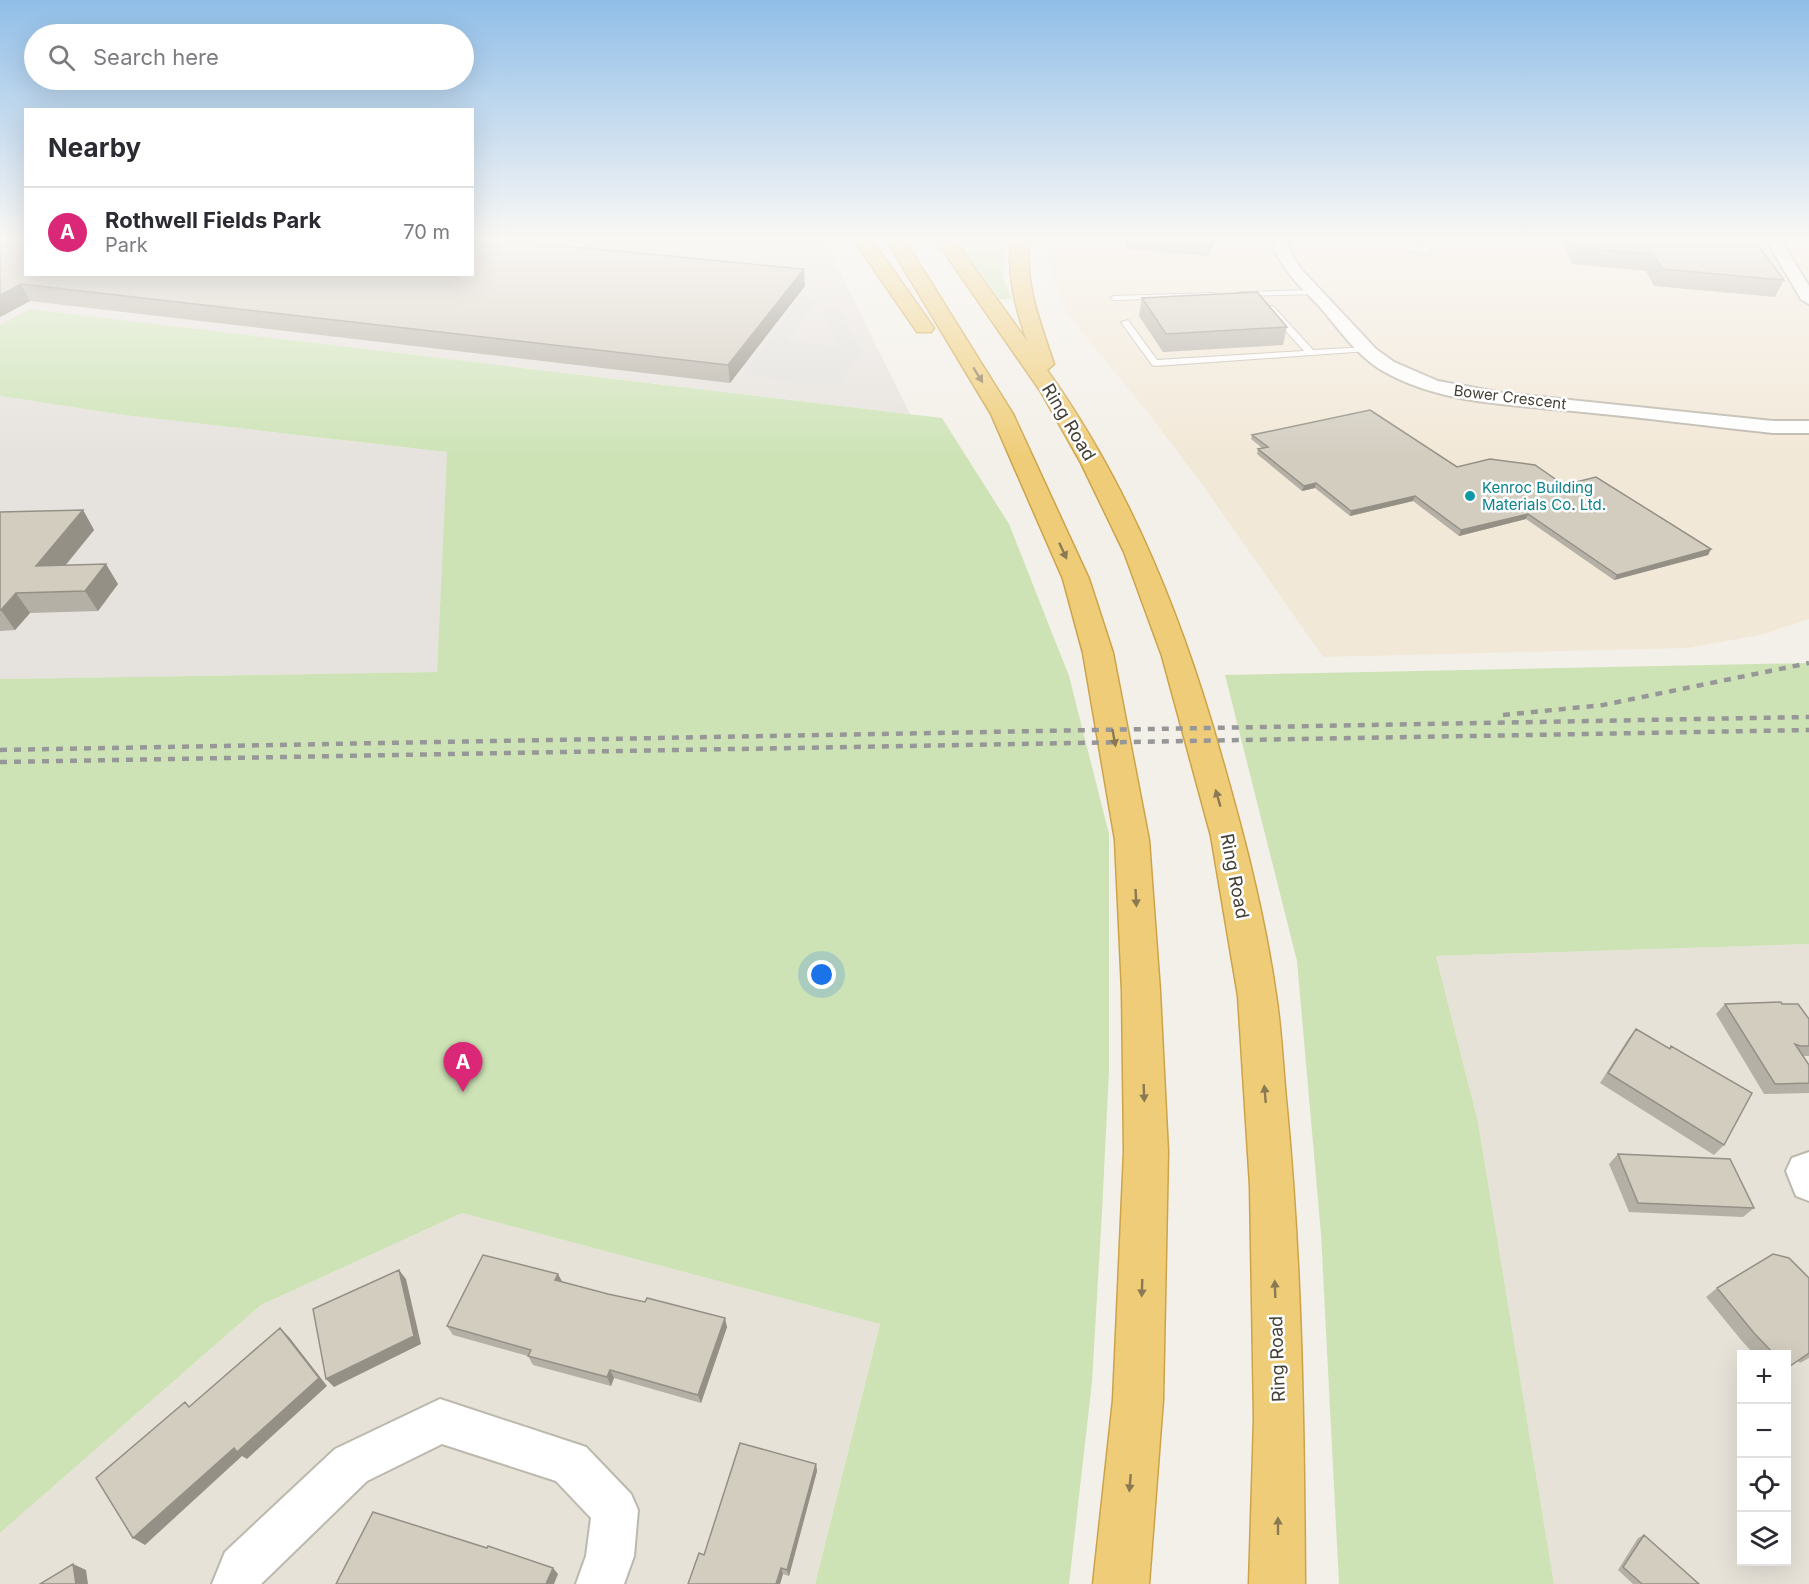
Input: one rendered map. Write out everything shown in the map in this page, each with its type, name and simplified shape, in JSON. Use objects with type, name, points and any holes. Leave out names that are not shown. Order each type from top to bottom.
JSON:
[{"type":"highway","points":[[913,310],[936,347]]},
{"type":"highway","points":[[938,310],[1002,414],[1076,579],[1098,653],[1132,840],[1141,991],[1146,1152],[1138,1400],[1121,1584]]},
{"type":"highway","name":"Ring Road","points":[[994,310],[1052,392],[1093,463],[1137,552],[1177,656],[1228,836],[1257,996],[1272,1186],[1278,1419],[1277,1584]]},
{"type":"highway","points":[[1027,310],[1052,392]]},
{"type":"highway","points":[[979,415],[1048,518]]},
{"type":"street","name":"Bower Crescent","points":[[1331,310],[1386,365],[1411,379],[1442,388],[1505,398],[1750,424],[1809,427]]},
{"type":"street","points":[[1809,1170],[1805,1171],[1809,1183]]},
{"type":"street","points":[[236,1584],[242,1569],[351,1465],[440,1422],[570,1463],[615,1510],[610,1556],[600,1584]]},
{"type":"lane","points":[[1272,310],[1310,352]]},
{"type":"lane","points":[[1125,322],[1155,363],[1368,349]]},
{"type":"shaded area","points":[[0,310],[28,310],[0,325]]},
{"type":"shaded area","points":[[38,310],[859,310],[910,414]]},
{"type":"shaded area","points":[[791,310],[810,310],[788,341],[837,346],[822,311],[841,310],[861,352],[838,387],[742,375]]},
{"type":"shaded area","points":[[1809,310],[1809,619],[1760,635],[1687,648],[1323,657],[1201,483],[1145,409],[1065,311]]},
{"type":"shaded area","points":[[0,396],[124,415],[447,452],[437,672],[0,679]]},
{"type":"shaded area","points":[[1809,944],[1809,1584],[1554,1584],[1478,1122],[1436,956]]},
{"type":"shaded area","points":[[462,1213],[880,1324],[815,1584],[0,1584],[0,1533],[261,1305]]},
{"type":"green space","points":[[28,310],[38,310],[942,418],[1009,524],[1069,676],[1109,834],[1109,1071],[1102,1212],[1092,1382],[1069,1584],[815,1584],[880,1324],[462,1213],[261,1305],[0,1533],[0,679],[437,672],[447,452],[124,415],[0,396],[0,325]]},
{"type":"green space","points":[[1809,663],[1809,944],[1436,956],[1478,1122],[1554,1584],[1339,1584],[1321,1234],[1297,961],[1225,675]]},
{"type":"building","points":[[247,310],[772,310],[728,365]]},
{"type":"building","points":[[1150,310],[1272,310],[1287,327],[1166,334]]},
{"type":"building","name":"Kenroc Building Materials Co. Ltd.","points":[[1370,410],[1457,467],[1490,459],[1535,465],[1564,485],[1596,477],[1711,549],[1617,575],[1528,514],[1461,530],[1415,496],[1351,511],[1316,483],[1304,486],[1258,449],[1268,447],[1252,435]]},
{"type":"building","points":[[83,510],[36,566],[106,564],[85,591],[16,593],[0,610],[0,512]]},
{"type":"building","points":[[1781,1002],[1782,1004],[1798,1004],[1809,1019],[1809,1046],[1795,1044],[1809,1065],[1809,1083],[1775,1084],[1725,1004]]},
{"type":"building","points":[[1636,1029],[1670,1049],[1671,1046],[1752,1093],[1724,1145],[1608,1073]]},
{"type":"building","points":[[1618,1154],[1730,1159],[1754,1208],[1638,1203]]},
{"type":"building","points":[[1773,1254],[1789,1258],[1809,1278],[1809,1353],[1791,1365],[1791,1350],[1770,1350],[1717,1288]]},
{"type":"building","points":[[483,1255],[558,1274],[555,1280],[608,1294],[645,1302],[647,1298],[725,1318],[698,1395],[610,1370],[607,1377],[528,1356],[531,1350],[447,1326]]},
{"type":"building","points":[[399,1270],[414,1336],[326,1379],[313,1309]]},
{"type":"building","points":[[280,1328],[319,1378],[237,1452],[234,1448],[133,1538],[96,1478],[185,1402],[189,1407]]},
{"type":"building","points":[[740,1443],[816,1464],[787,1570],[781,1568],[776,1584],[688,1584],[699,1553],[704,1555]]},
{"type":"building","points":[[373,1512],[553,1568],[546,1584],[336,1584]]},
{"type":"building","points":[[1644,1535],[1699,1584],[1642,1584],[1623,1567]]},
{"type":"building","points":[[73,1564],[76,1584],[40,1584]]},
{"type":"railway","points":[[1503,715],[1603,705],[1809,663]]},
{"type":"railway","points":[[0,750],[1809,717]]},
{"type":"railway","points":[[0,762],[1809,730]]},
{"type":"place","name":"Kenroc Building Materials Co. Ltd.","points":[[1470,496]]},
{"type":"place","name":"Rothwell Fields Park","points":[[463,1092]]}]
